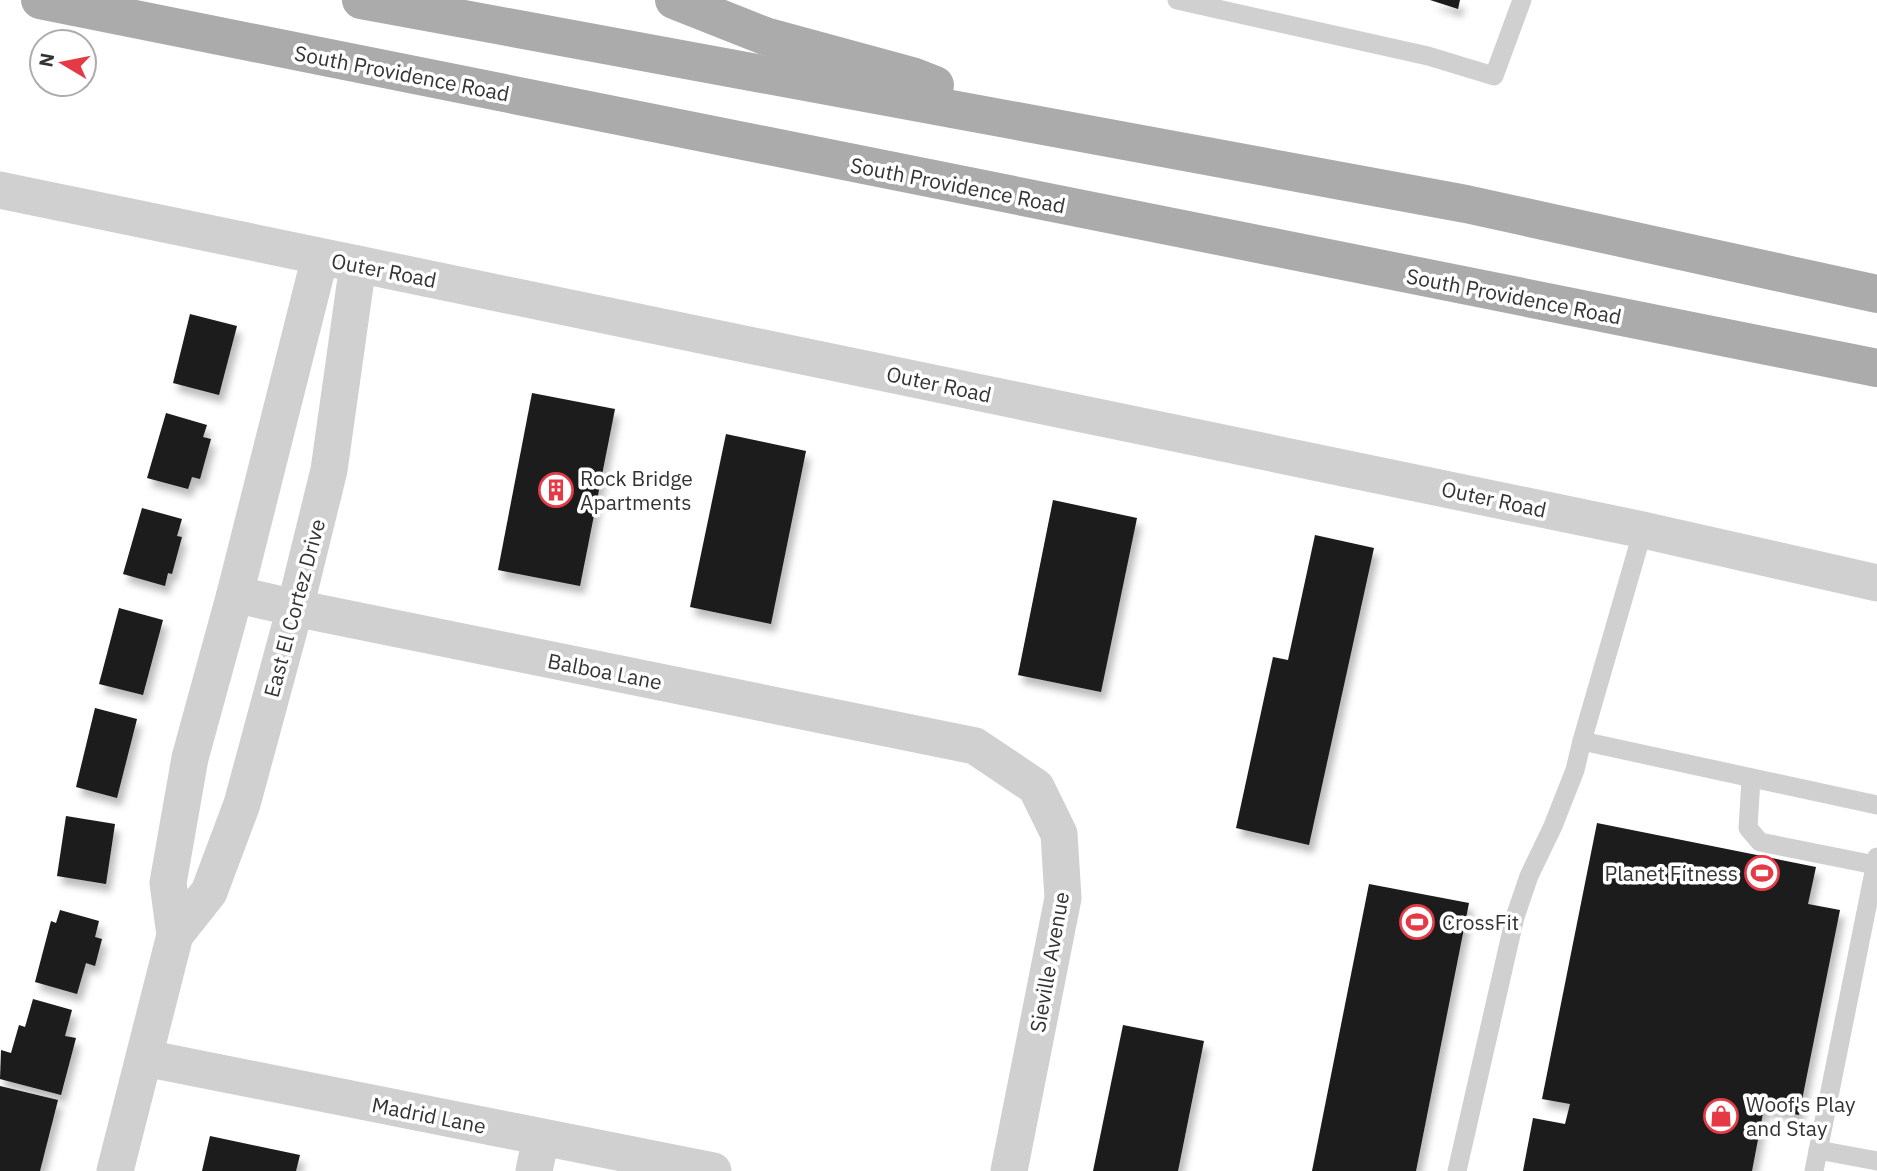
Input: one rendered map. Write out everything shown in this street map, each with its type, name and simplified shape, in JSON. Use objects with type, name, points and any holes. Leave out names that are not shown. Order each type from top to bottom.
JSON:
[{"type":"main road","name":"South Providence Road","points":[[40,0],[1877,368]]},
{"type":"main road","points":[[361,0],[1466,204],[1877,294]]},
{"type":"main road","points":[[674,0],[765,36],[912,76],[1031,123]]},
{"type":"street","name":"Outer Road","points":[[0,190],[1643,530],[1877,583]]},
{"type":"street","name":"East El Cortez Drive","points":[[116,1171],[175,935],[168,883],[190,758],[235,594],[320,257]]},
{"type":"street","name":"East El Cortez Drive","points":[[175,935],[209,892],[242,804],[329,470],[358,264]]},
{"type":"street","name":"Balboa Lane","points":[[235,594],[975,746]]},
{"type":"street","name":"Sieville Avenue","points":[[975,746],[1037,787],[1059,834],[1063,898],[1009,1171]]},
{"type":"street","name":"Madrid Lane","points":[[145,1058],[538,1154],[713,1171]]},
{"type":"lane","points":[[1177,0],[1429,56],[1494,76],[1522,0]]},
{"type":"lane","points":[[1457,1171],[1515,917],[1575,770],[1643,530]]},
{"type":"lane","points":[[1582,741],[1877,805]]},
{"type":"lane","points":[[1751,779],[1748,828],[1760,842],[1876,861],[1814,1171]]},
{"type":"lane","points":[[1818,1150],[1877,1161]]},
{"type":"building","points":[[1430,0],[1460,0],[1458,9]]},
{"type":"building","points":[[190,314],[237,326],[219,395],[173,383]]},
{"type":"building","name":"Rock Bridge Apartments","points":[[532,393],[615,409],[580,586],[498,570]]},
{"type":"building","points":[[166,413],[207,425],[203,437],[211,439],[200,479],[192,477],[188,489],[147,478]]},
{"type":"building","points":[[726,434],[806,451],[771,624],[690,607]]},
{"type":"building","points":[[1053,500],[1137,518],[1101,692],[1018,675]]},
{"type":"building","points":[[142,508],[182,519],[177,536],[182,537],[172,574],[168,573],[165,586],[123,574]]},
{"type":"building","points":[[1315,535],[1374,548],[1309,845],[1236,828],[1273,657],[1288,660]]},
{"type":"building","points":[[119,608],[163,620],[143,695],[99,684]]},
{"type":"building","points":[[95,708],[137,719],[117,798],[76,787]]},
{"type":"building","points":[[66,816],[115,824],[106,884],[57,876]]},
{"type":"building","points":[[1597,823],[1816,867],[1808,904],[1840,910],[1799,1115],[1764,1108],[1752,1171],[1523,1171],[1533,1118],[1565,1124],[1570,1104],[1542,1099]]},
{"type":"building","points":[[1369,884],[1469,903],[1416,1171],[1312,1171]]},
{"type":"building","points":[[60,910],[99,921],[95,937],[102,939],[95,966],[86,963],[77,994],[35,982],[51,921],[56,923]]},
{"type":"building","points":[[33,999],[72,1010],[65,1036],[76,1038],[61,1095],[0,1079],[1,1050],[11,1053],[19,1025],[25,1027]]},
{"type":"building","points":[[1123,1025],[1204,1041],[1178,1171],[1093,1171]]},
{"type":"building","points":[[0,1086],[58,1100],[40,1171],[0,1171]]},
{"type":"building","points":[[210,1136],[300,1155],[296,1171],[202,1171]]},
{"type":"place","name":"Rock Bridge Apartments","points":[[556,490]]},
{"type":"place","name":"Planet Fitness","points":[[1762,873]]},
{"type":"place","name":"CrossFit","points":[[1417,922]]},
{"type":"place","name":"Woof's Play and Stay","points":[[1721,1116]]}]
